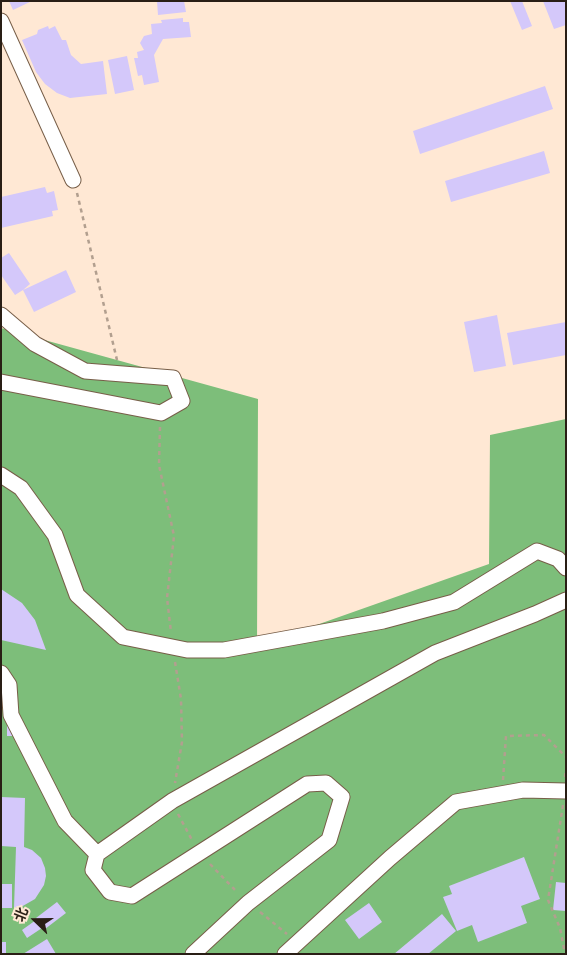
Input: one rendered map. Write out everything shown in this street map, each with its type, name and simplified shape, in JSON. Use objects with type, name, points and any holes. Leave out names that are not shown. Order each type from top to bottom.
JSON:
[{"type":"street","points":[[1,21],[73,180]]},
{"type":"street","points":[[1,315],[35,344],[85,371],[173,378],[182,401],[161,413],[1,382]]},
{"type":"street","points":[[1,476],[20,488],[55,535],[76,594],[123,638],[172,648],[224,650],[383,621],[454,602],[537,551],[558,559],[566,568]]},
{"type":"street","points":[[194,954],[248,903],[329,840],[342,797],[326,783],[307,784],[132,896],[110,892],[93,870],[97,854],[172,800],[435,653],[566,600]]},
{"type":"street","points":[[1,673],[9,685],[11,715],[64,821],[97,854]]},
{"type":"street","points":[[285,954],[390,858],[456,802],[523,790],[565,791]]},
{"type":"path","points":[[73,180],[120,374]]},
{"type":"path","points":[[161,413],[159,465],[174,536],[167,598],[172,648],[181,699],[182,742],[172,800],[198,853],[248,903],[298,942]]},
{"type":"path","points":[[502,794],[506,736],[544,735],[566,757]]},
{"type":"path","points":[[565,954],[560,928],[548,900],[565,791],[566,769]]},
{"type":"green space","points":[[1,328],[258,399],[257,646],[489,564],[490,435],[566,419],[566,954],[1,954]]},
{"type":"building","points":[[9,1],[32,1],[13,10]]},
{"type":"building","points":[[157,1],[184,1],[186,12],[158,15]]},
{"type":"building","points":[[510,1],[522,1],[532,26],[522,30]]},
{"type":"building","points":[[543,1],[566,1],[566,25],[554,29]]},
{"type":"building","points":[[183,18],[183,22],[189,22],[191,37],[163,39],[154,55],[159,82],[144,85],[142,75],[138,76],[134,58],[138,58],[137,52],[144,50],[140,43],[144,36],[152,34],[151,24],[162,23],[161,20]]},
{"type":"building","points":[[48,26],[49,29],[55,26],[62,40],[66,40],[71,55],[81,64],[103,61],[107,94],[70,98],[57,93],[45,84],[36,72],[22,40],[37,34],[38,30]]},
{"type":"building","points":[[127,56],[134,90],[115,94],[108,60]]},
{"type":"building","points":[[545,86],[553,109],[420,154],[413,131]]},
{"type":"building","points":[[544,151],[550,173],[451,202],[445,181]]},
{"type":"building","points":[[45,187],[47,193],[54,191],[58,210],[52,211],[53,216],[1,228],[1,197]]},
{"type":"building","points":[[9,253],[30,284],[15,295],[1,275],[1,258]]},
{"type":"building","points":[[66,270],[76,292],[34,312],[23,290]]},
{"type":"building","points":[[497,315],[506,366],[474,372],[464,322]]},
{"type":"building","points":[[566,322],[566,355],[513,365],[507,333]]},
{"type":"building","points":[[1,589],[22,603],[35,620],[46,650],[1,640]]},
{"type":"building","points":[[7,720],[22,736],[7,736]]},
{"type":"building","points":[[1,797],[25,798],[24,847],[32,850],[41,858],[45,868],[44,885],[35,899],[21,907],[14,908],[16,847],[1,846]]},
{"type":"building","points":[[524,857],[540,899],[521,906],[527,923],[478,942],[472,925],[457,931],[443,897],[452,894],[449,886]]},
{"type":"building","points":[[556,882],[566,883],[566,911],[553,910]]},
{"type":"building","points":[[1,884],[12,884],[12,908],[1,908]]},
{"type":"building","points":[[57,902],[66,913],[45,929],[36,918]]},
{"type":"building","points":[[369,903],[382,922],[359,939],[345,920]]},
{"type":"building","points":[[442,914],[456,931],[428,954],[394,954]]},
{"type":"building","points":[[36,920],[42,928],[27,938],[22,930]]},
{"type":"building","points":[[47,939],[56,954],[23,954]]},
{"type":"building","points":[[1,942],[6,942],[6,954],[1,954]]}]
